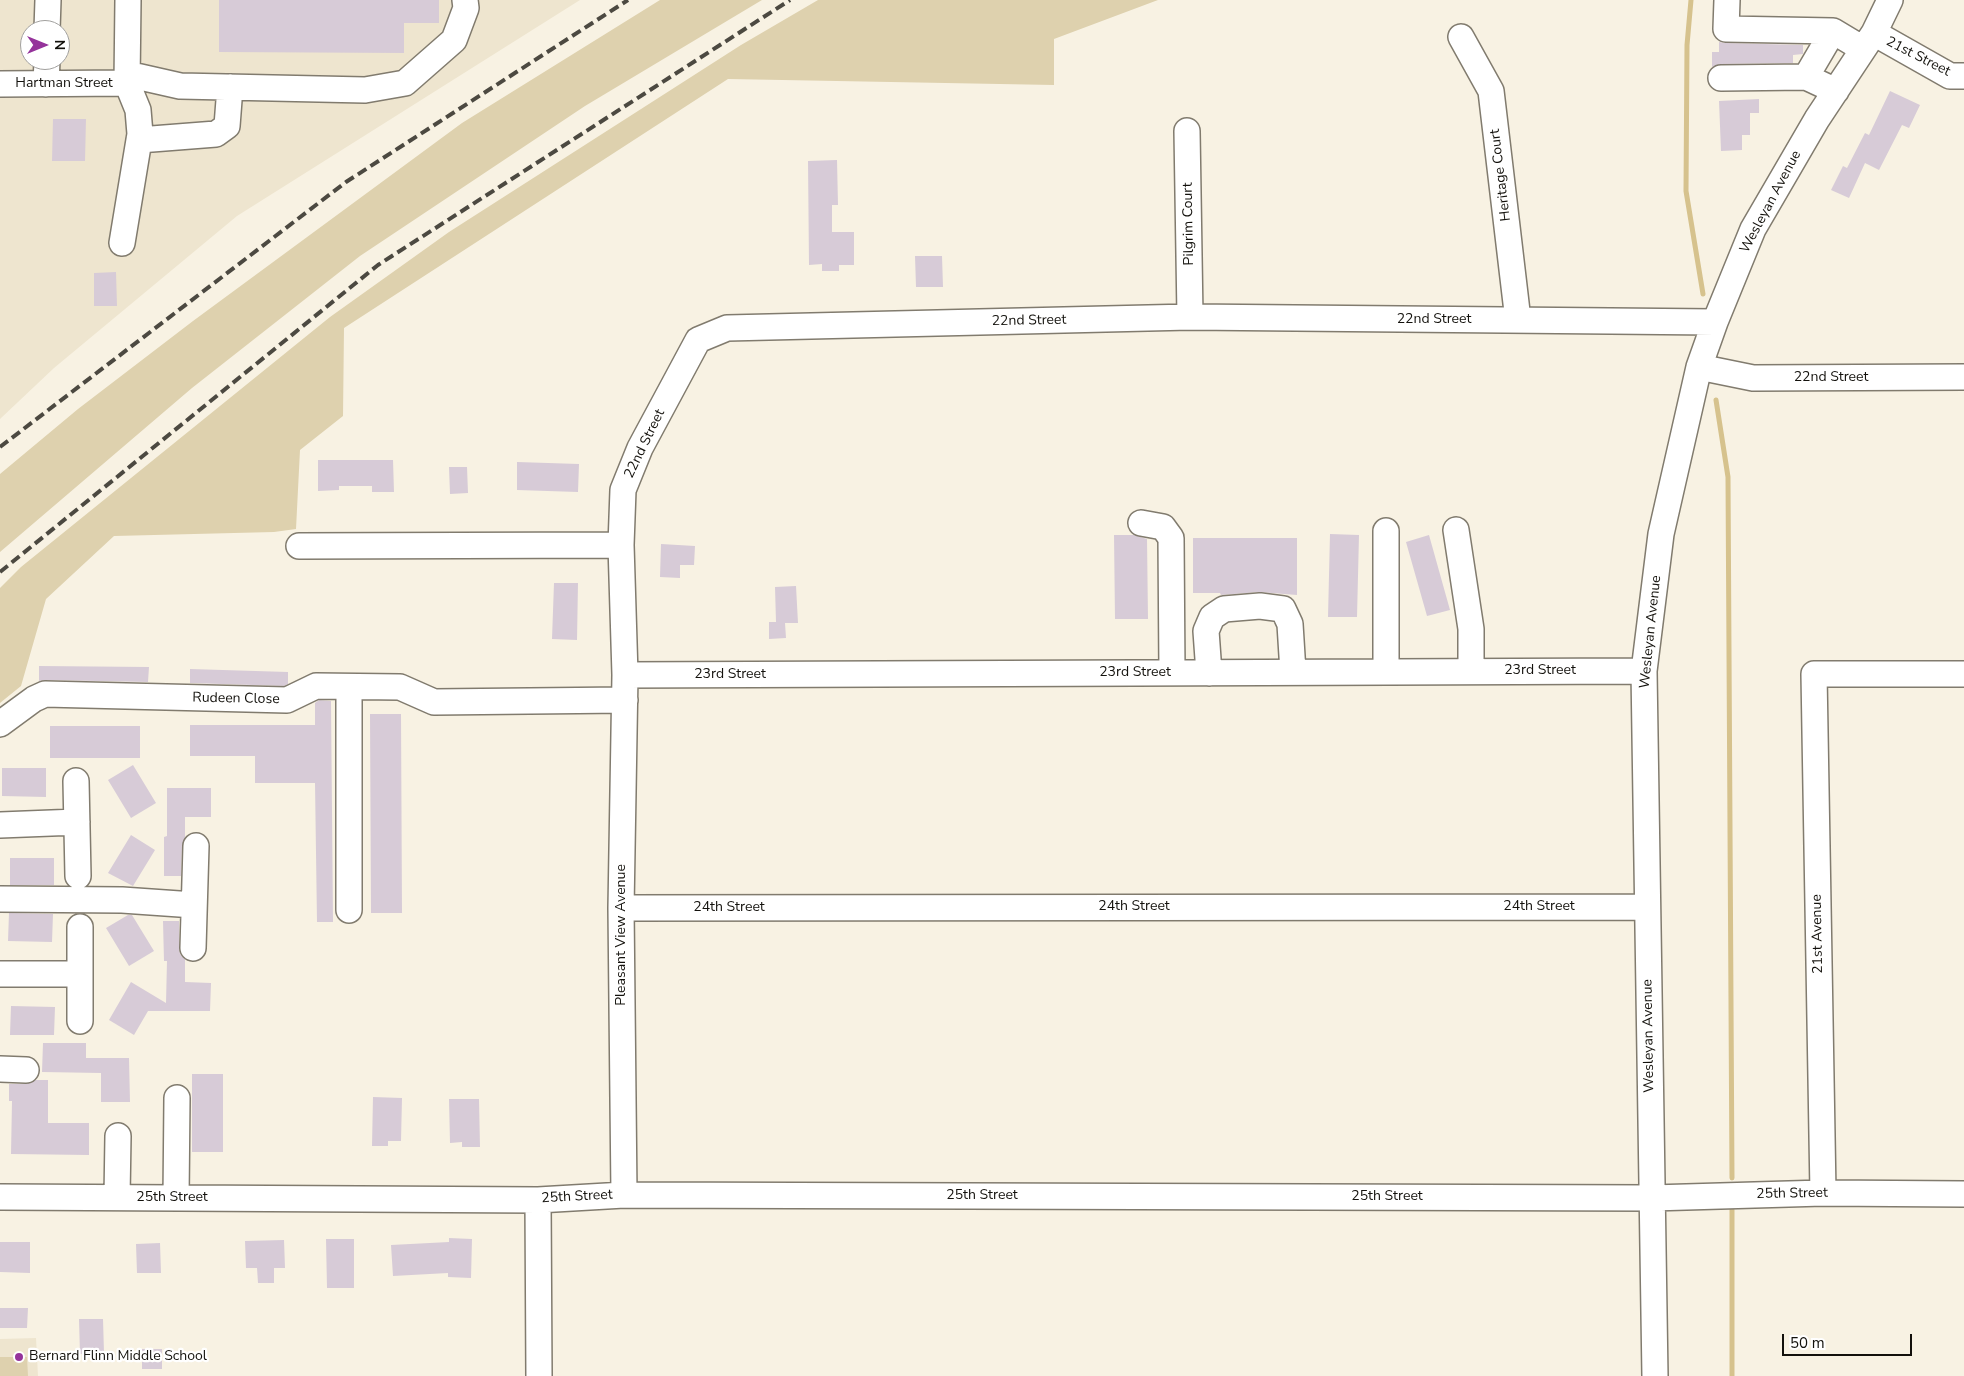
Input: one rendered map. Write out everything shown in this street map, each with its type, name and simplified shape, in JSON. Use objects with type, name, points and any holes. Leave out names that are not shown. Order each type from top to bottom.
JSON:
[{"type":"street","points":[[47,20],[48,0]]},
{"type":"street","points":[[122,242],[139,140],[138,110],[127,79],[128,0]]},
{"type":"street","name":"Hartman Street","points":[[0,84],[46,72],[180,86],[365,90],[405,83],[454,40],[466,8],[465,0]]},
{"type":"street","points":[[1727,0],[1726,29],[1833,31],[1806,77]]},
{"type":"street","name":"Wesleyan Avenue","points":[[1655,1376],[1646,907],[1644,671],[1661,534],[1699,367],[1714,322],[1754,229],[1817,119],[1868,41],[1890,0]]},
{"type":"street","name":"21st Street","points":[[1833,31],[1868,41],[1950,76],[1964,76]]},
{"type":"street","name":"Heritage Court","points":[[1461,37],[1491,91],[1518,320]]},
{"type":"street","points":[[1721,78],[1806,77],[1836,91]]},
{"type":"street","points":[[139,140],[216,134],[227,126],[230,87]]},
{"type":"street","name":"Pilgrim Court","points":[[1187,131],[1190,317]]},
{"type":"street","name":"22nd Street","points":[[625,675],[621,545],[623,490],[640,448],[698,340],[727,328],[1190,317],[1714,322]]},
{"type":"street","name":"22nd Street","points":[[1699,367],[1753,378],[1964,378]]},
{"type":"street","points":[[1141,522],[1163,528],[1171,538],[1172,673]]},
{"type":"street","points":[[1456,530],[1471,629],[1471,672]]},
{"type":"street","points":[[1386,531],[1386,672]]},
{"type":"street","points":[[299,546],[621,545]]},
{"type":"street","points":[[1209,673],[1206,631],[1212,617],[1224,609],[1260,606],[1283,609],[1290,624],[1293,672]]},
{"type":"street","name":"23rd Street","points":[[625,675],[1644,671]]},
{"type":"street","name":"21st Avenue","points":[[1822,1193],[1814,674],[1964,674]]},
{"type":"street","name":"Pleasant View Avenue","points":[[624,1195],[621,908],[625,675]]},
{"type":"street","name":"Rudeen Close","points":[[0,724],[34,699],[45,694],[287,700],[316,686],[400,687],[434,702],[625,700]]},
{"type":"street","points":[[349,687],[349,910]]},
{"type":"street","points":[[76,781],[78,876]]},
{"type":"street","points":[[0,825],[78,822]]},
{"type":"street","points":[[193,948],[196,846]]},
{"type":"street","points":[[0,899],[122,900],[194,905]]},
{"type":"street","name":"24th Street","points":[[621,908],[1646,907]]},
{"type":"street","points":[[80,927],[80,1021]]},
{"type":"street","points":[[0,974],[80,974]]},
{"type":"street","points":[[0,1069],[26,1070]]},
{"type":"street","points":[[176,1098],[176,1198]]},
{"type":"street","points":[[117,1198],[118,1136]]},
{"type":"street","name":"25th Street","points":[[0,1197],[538,1200],[624,1195],[1652,1198],[1822,1193],[1964,1194]]},
{"type":"street","points":[[538,1200],[539,1376]]},
{"type":"shaded area","points":[[0,0],[580,0],[237,216],[54,368],[0,419]]},
{"type":"shaded area","points":[[660,0],[762,0],[585,106],[360,256],[192,388],[0,552],[0,474],[78,409],[193,321],[462,123]]},
{"type":"shaded area","points":[[818,0],[1158,0],[1054,39],[1054,85],[728,79],[344,328],[343,416],[300,450],[296,529],[274,532],[114,536],[46,599],[21,686],[0,703],[0,588],[21,567],[330,317],[449,232],[741,45]]},
{"type":"shaded area","name":"Bernard Flinn Middle School","points":[[36,1338],[38,1376],[0,1376],[0,1339]]},
{"type":"shaded area","points":[[0,1357],[27,1357],[28,1376],[0,1376]]},
{"type":"building","points":[[219,0],[439,0],[439,23],[404,23],[404,53],[219,52]]},
{"type":"building","points":[[1719,42],[1803,45],[1803,54],[1793,55],[1793,63],[1721,64],[1712,67],[1712,52],[1719,52]]},
{"type":"building","points":[[1890,91],[1920,105],[1909,128],[1902,125],[1879,170],[1865,163],[1849,198],[1831,190],[1843,166],[1847,168],[1865,133],[1869,135]]},
{"type":"building","points":[[1759,99],[1759,113],[1750,113],[1750,135],[1742,135],[1742,150],[1721,151],[1719,101]]},
{"type":"building","points":[[53,119],[86,119],[85,161],[52,161]]},
{"type":"building","points":[[837,160],[838,205],[832,205],[832,232],[854,232],[854,265],[839,265],[839,271],[822,271],[822,264],[809,265],[808,161]]},
{"type":"building","points":[[915,256],[942,256],[943,287],[916,287]]},
{"type":"building","points":[[116,272],[117,306],[94,306],[94,273]]},
{"type":"building","points":[[318,460],[393,460],[394,492],[372,492],[372,486],[339,486],[339,490],[318,491]]},
{"type":"building","points":[[517,462],[579,464],[578,492],[517,490]]},
{"type":"building","points":[[449,467],[467,467],[468,493],[450,494]]},
{"type":"building","points":[[1330,534],[1359,535],[1357,617],[1328,617]]},
{"type":"building","points":[[1114,535],[1134,535],[1147,539],[1148,619],[1115,619]]},
{"type":"building","points":[[1429,535],[1450,610],[1427,616],[1406,542]]},
{"type":"building","points":[[1193,538],[1297,538],[1297,595],[1259,592],[1221,595],[1220,593],[1193,593]]},
{"type":"building","points":[[661,544],[695,546],[694,565],[680,565],[680,578],[660,577]]},
{"type":"building","points":[[554,583],[578,583],[577,640],[552,639]]},
{"type":"building","points":[[796,586],[798,623],[785,623],[786,638],[769,639],[769,622],[776,622],[775,587]]},
{"type":"building","points":[[39,666],[149,667],[148,682],[39,681]]},
{"type":"building","points":[[190,669],[288,672],[288,684],[284,686],[190,683]]},
{"type":"building","points":[[319,700],[331,701],[333,922],[317,922],[315,783],[255,783],[255,756],[190,756],[190,725],[315,725],[315,703]]},
{"type":"building","points":[[370,714],[401,714],[402,913],[371,913]]},
{"type":"building","points":[[50,726],[140,726],[140,758],[50,758]]},
{"type":"building","points":[[133,765],[156,803],[131,818],[108,780]]},
{"type":"building","points":[[2,768],[46,768],[46,797],[2,796]]},
{"type":"building","points":[[167,788],[211,788],[211,817],[185,817],[181,876],[164,876],[164,837],[167,836]]},
{"type":"building","points":[[131,835],[155,850],[133,886],[108,873]]},
{"type":"building","points":[[10,858],[54,858],[54,885],[10,885]]},
{"type":"building","points":[[9,913],[53,914],[52,942],[8,941]]},
{"type":"building","points":[[128,915],[132,915],[154,951],[129,966],[106,928]]},
{"type":"building","points":[[163,921],[179,921],[179,948],[180,954],[185,959],[185,982],[211,983],[210,1011],[148,1011],[134,1035],[109,1020],[131,982],[166,1003],[167,961],[164,961]]},
{"type":"building","points":[[11,1006],[55,1007],[54,1035],[10,1035]]},
{"type":"building","points":[[43,1043],[86,1043],[86,1058],[129,1058],[130,1102],[101,1102],[101,1073],[42,1072]]},
{"type":"building","points":[[192,1074],[223,1074],[223,1152],[192,1152]]},
{"type":"building","points":[[36,1080],[48,1080],[48,1123],[89,1123],[89,1155],[11,1154],[12,1101],[9,1101],[9,1084],[26,1084]]},
{"type":"building","points":[[373,1097],[402,1098],[401,1141],[388,1141],[388,1146],[372,1146]]},
{"type":"building","points":[[449,1099],[479,1099],[480,1147],[462,1147],[462,1142],[450,1143]]},
{"type":"building","points":[[449,1238],[472,1239],[471,1278],[448,1277],[448,1273],[393,1276],[391,1245],[449,1242]]},
{"type":"building","points":[[326,1239],[354,1239],[354,1288],[327,1288]]},
{"type":"building","points":[[284,1240],[285,1268],[274,1268],[274,1283],[258,1283],[257,1268],[246,1268],[245,1241]]},
{"type":"building","points":[[0,1242],[30,1242],[30,1273],[0,1272]]},
{"type":"building","points":[[160,1243],[161,1273],[137,1273],[136,1244]]},
{"type":"building","points":[[0,1308],[28,1308],[27,1328],[0,1328]]},
{"type":"building","points":[[79,1319],[103,1319],[104,1353],[80,1354]]},
{"type":"building","points":[[142,1349],[162,1349],[162,1369],[142,1369]]},
{"type":"waterway","points":[[1691,0],[1687,45],[1686,191],[1703,294]]},
{"type":"waterway","points":[[1716,400],[1728,477],[1732,1178]]},
{"type":"waterway","points":[[1732,1210],[1732,1376]]},
{"type":"railway","points":[[0,447],[346,182],[628,0]]},
{"type":"railway","points":[[0,572],[378,265],[790,0]]},
{"type":"place","name":"Bernard Flinn Middle School","points":[[19,1357]]}]
